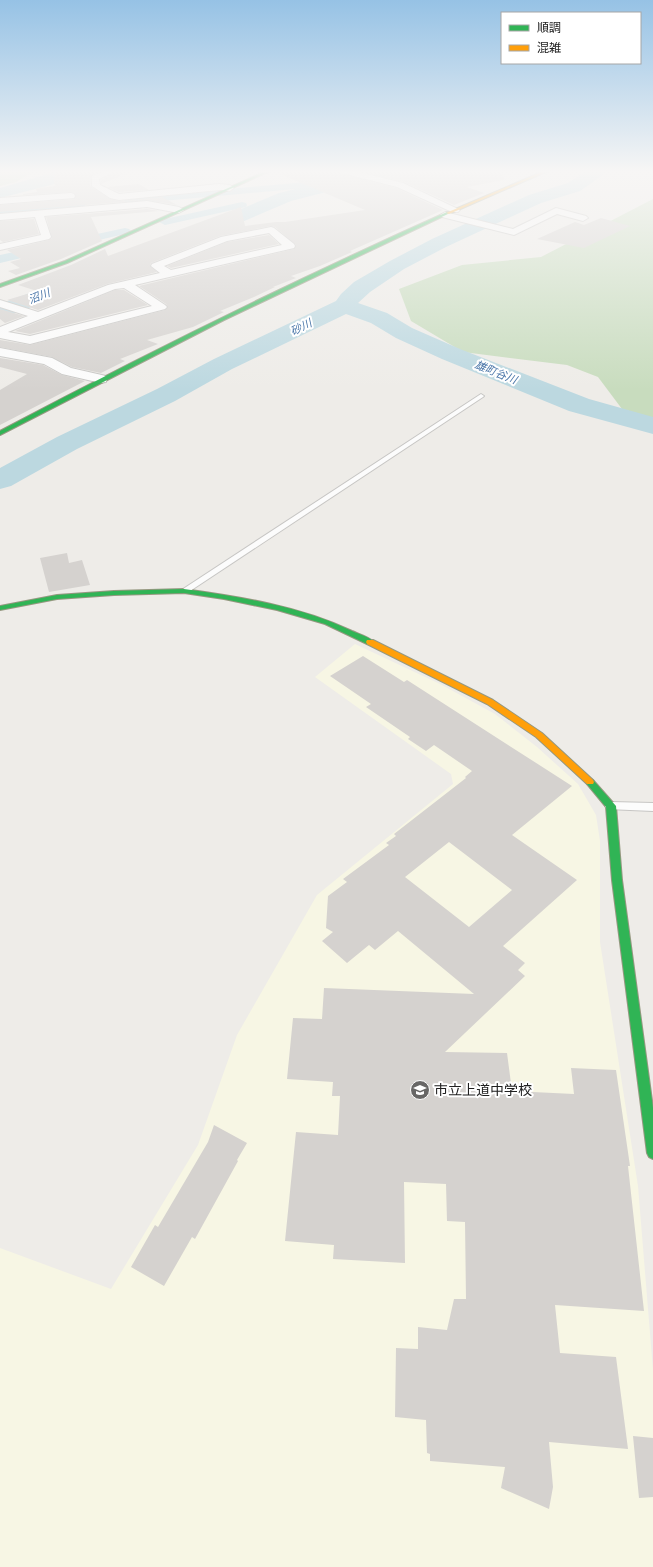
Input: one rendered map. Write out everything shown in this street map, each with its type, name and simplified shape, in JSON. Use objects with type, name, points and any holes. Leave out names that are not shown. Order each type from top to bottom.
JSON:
[{"type":"street","points":[[0,247],[13,244]]},
{"type":"street","points":[[0,286],[66,262],[105,244]]},
{"type":"street","points":[[170,274],[156,266],[211,244]]},
{"type":"street","points":[[0,331],[112,287],[290,246],[288,244]]},
{"type":"street","points":[[0,433],[161,347],[380,244]]},
{"type":"street","points":[[0,334],[30,340],[161,307],[126,284]]},
{"type":"street","points":[[0,303],[39,316]]},
{"type":"street","points":[[0,352],[48,361],[66,371],[101,379]]},
{"type":"street","points":[[0,608],[56,597],[114,593],[184,591],[224,597],[278,608],[328,622],[490,702],[539,735],[585,777],[610,806],[617,880],[653,1153]]},
{"type":"lane","points":[[184,591],[481,396]]},
{"type":"lane","points":[[610,806],[653,807]]},
{"type":"shaded area","name":"市立上道中学校","points":[[355,644],[440,684],[495,714],[537,747],[578,784],[596,815],[600,841],[600,942],[638,1186],[653,1370],[653,1567],[0,1567],[0,1248],[111,1289],[198,1145],[237,1035],[317,895],[453,784],[451,774],[315,677]]},
{"type":"green space","points":[[566,244],[653,244],[653,418],[622,409],[598,377],[567,365],[463,352],[411,321],[399,289],[462,265],[541,257]]},
{"type":"building","points":[[32,244],[95,244],[61,259],[16,275],[8,271],[20,268],[10,262],[21,259],[7,250]]},
{"type":"building","points":[[140,244],[199,244],[151,263],[150,266],[157,272],[107,284],[38,310],[7,300],[37,291],[18,285],[71,265],[105,249],[108,256]]},
{"type":"building","points":[[222,244],[278,244],[171,268],[167,266]]},
{"type":"building","points":[[295,244],[366,244],[350,251],[352,252],[320,266],[291,276],[296,278],[220,311],[224,312],[193,327],[147,340],[158,344],[120,359],[125,361],[101,373],[72,367],[52,357],[0,347],[0,340],[30,345],[165,310],[168,307],[166,304],[139,286],[294,249]]},
{"type":"building","points":[[564,244],[592,244],[584,248]]},
{"type":"building","points":[[115,290],[124,290],[148,305],[30,334],[15,331]]},
{"type":"building","points":[[0,309],[24,316],[5,323],[0,319]]},
{"type":"building","points":[[0,358],[43,365],[62,375],[85,381],[0,425],[0,390],[27,374],[0,367]]},
{"type":"building","points":[[67,553],[69,563],[82,560],[90,585],[49,592],[40,558]]},
{"type":"building","points":[[363,656],[404,682],[407,680],[572,786],[512,835],[577,880],[503,946],[525,963],[518,970],[525,976],[445,1052],[507,1053],[512,1091],[574,1094],[571,1068],[616,1070],[630,1166],[628,1166],[644,1311],[555,1305],[560,1353],[616,1357],[628,1449],[549,1442],[553,1487],[549,1509],[501,1488],[505,1467],[430,1461],[430,1454],[427,1453],[426,1420],[395,1417],[396,1348],[418,1349],[418,1327],[447,1330],[454,1299],[466,1299],[465,1222],[447,1221],[446,1184],[404,1182],[405,1263],[333,1259],[334,1245],[285,1241],[296,1132],[338,1135],[340,1096],[332,1096],[333,1082],[287,1079],[293,1018],[322,1019],[324,988],[474,994],[398,931],[375,950],[369,945],[347,963],[322,941],[333,932],[326,928],[328,896],[347,882],[343,879],[389,845],[386,843],[396,836],[394,834],[466,778],[465,777],[472,771],[434,745],[426,751],[408,739],[410,737],[366,707],[371,704],[330,676]],"holes":[[[449,842],[512,890],[469,927],[405,877]]]},
{"type":"building","points":[[214,1125],[247,1143],[195,1239],[192,1237],[164,1286],[131,1267],[155,1225],[158,1227],[208,1142]]},
{"type":"building","points":[[633,1436],[653,1438],[653,1497],[639,1498]]},
{"type":"waterway","points":[[0,259],[66,244]]},
{"type":"waterway","name":"砂川","points":[[345,306],[349,299],[362,287],[397,265],[437,244]]},
{"type":"waterway","name":"沼川","points":[[0,312],[76,282]]},
{"type":"waterway","name":"砂川","points":[[0,480],[67,443],[166,395],[223,364],[345,306]]},
{"type":"waterway","name":"雄町谷川","points":[[345,306],[379,318],[404,333],[451,354],[579,405],[653,426]]},
{"type":"traffic: fast","points":[[0,286],[66,262],[106,244]]},
{"type":"traffic: fast","points":[[0,433],[222,318],[378,244]]},
{"type":"traffic: fast","points":[[0,608],[57,597],[114,593],[184,591],[224,597],[278,608],[328,622],[370,642]]},
{"type":"traffic: fast","points":[[590,782],[611,806],[617,880],[653,1153]]},
{"type":"traffic: slow","points":[[370,642],[490,702],[539,735],[590,782]]},
{"type":"place","name":"市立上道中学校","points":[[420,1090]]}]
